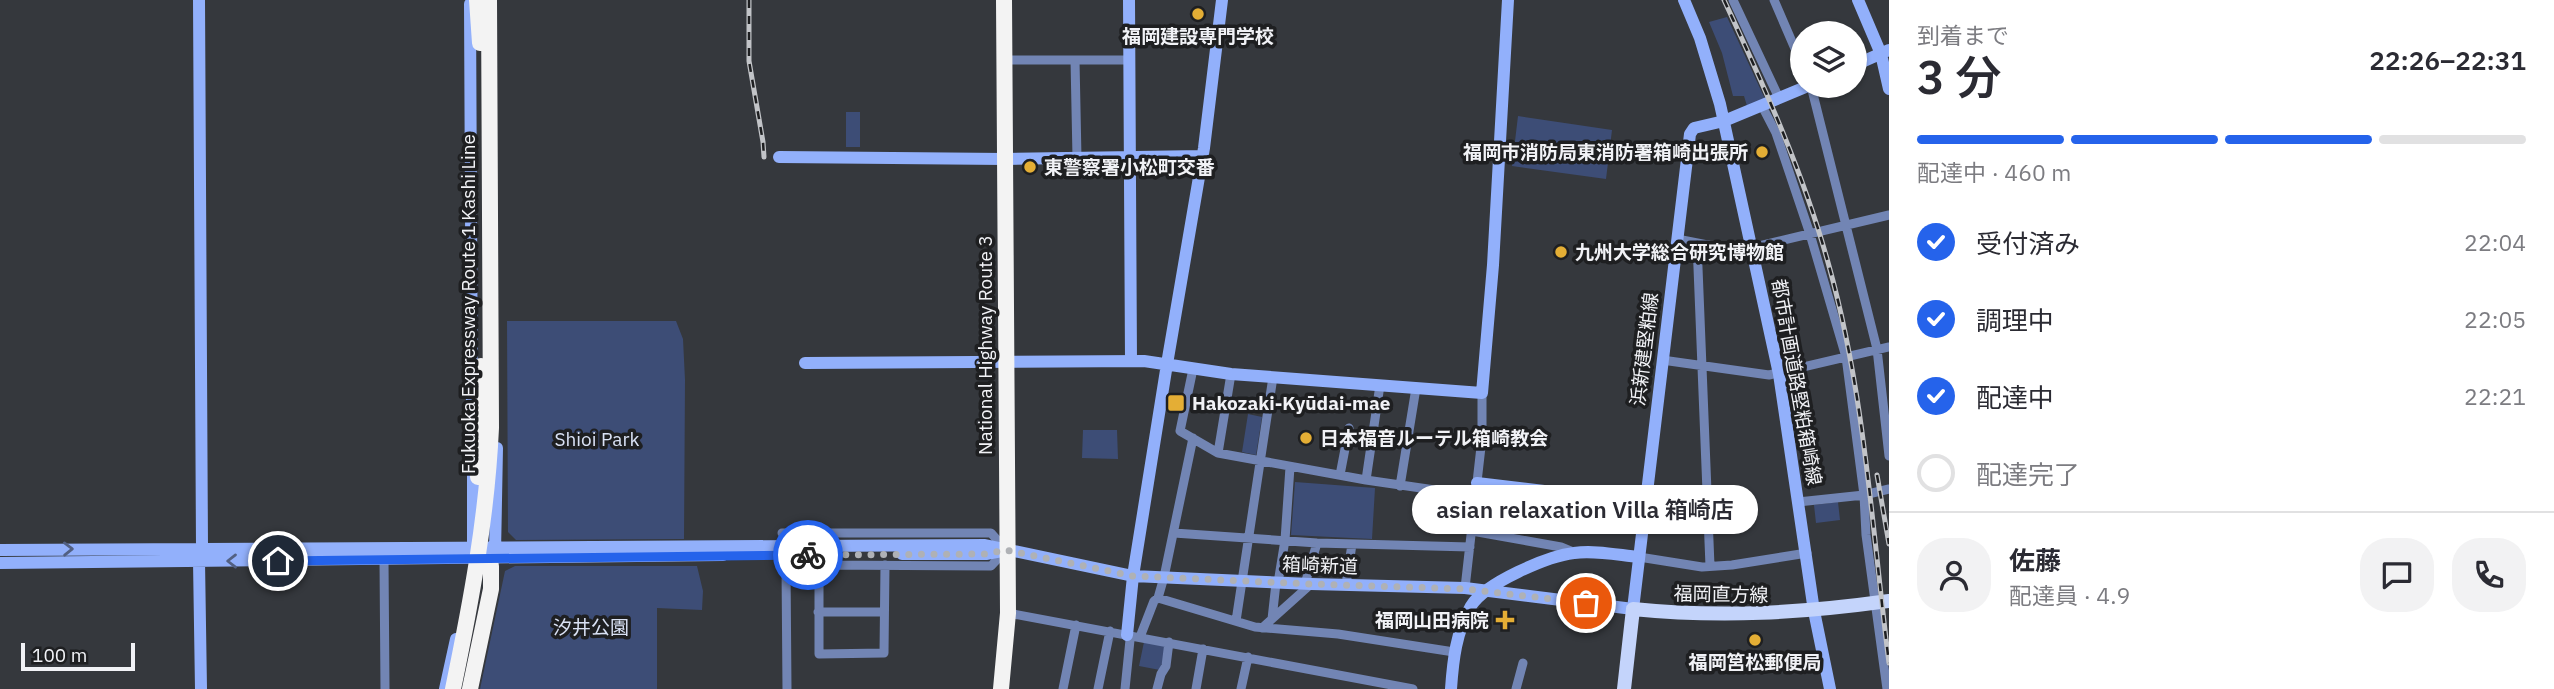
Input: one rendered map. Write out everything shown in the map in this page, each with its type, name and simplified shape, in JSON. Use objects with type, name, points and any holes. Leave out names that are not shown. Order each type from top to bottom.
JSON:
[{"type":"highway","points":[[461,653],[454,644],[466,579],[478,477],[482,106],[477,0]]},
{"type":"highway","name":"Fukuoka Expressway Route 1 Kashi Line","points":[[458,689],[461,653],[484,514],[491,428],[491,0]]},
{"type":"highway","name":"Fukuoka Expressway Route 1 Kashi Line","points":[[458,689],[484,566],[494,472],[491,0]]},
{"type":"highway","name":"National Highway Route 3","points":[[1001,689],[1009,613],[1006,550],[1004,0]]},
{"type":"highway","points":[[470,689],[491,589],[494,557]]},
{"type":"main road","name":"福岡直方線","points":[[1633,609],[1720,615],[1814,611],[1882,602]]},
{"type":"main road","points":[[1624,689],[1633,609]]},
{"type":"street","points":[[191,0],[201,689]]},
{"type":"street","points":[[198,548],[199,0]]},
{"type":"street","points":[[444,689],[467,593],[472,553],[470,0]]},
{"type":"street","points":[[458,689],[477,599],[494,557],[497,428],[491,0]]},
{"type":"street","points":[[1129,0],[1131,361]]},
{"type":"street","points":[[1134,636],[1133,576],[1203,156],[1222,0]]},
{"type":"street","points":[[1465,589],[1483,424],[1482,393],[1492,276],[1508,0]]},
{"type":"street","points":[[1684,0],[1700,38],[1724,121],[1790,94]]},
{"type":"street","points":[[1733,0],[1779,98]]},
{"type":"street","points":[[1774,0],[1790,37]]},
{"type":"street","points":[[1858,0],[1885,52],[1889,89]]},
{"type":"street","points":[[1867,60],[1885,52]]},
{"type":"street","points":[[1005,60],[1130,60]]},
{"type":"street","points":[[1075,60],[1077,158]]},
{"type":"street","points":[[1813,98],[1877,349],[1889,456]]},
{"type":"street","points":[[1762,106],[1776,133],[1810,234],[1846,357],[1864,495],[1866,535],[1882,602],[1887,689]]},
{"type":"street","name":"浜新建堅粕線","points":[[1633,609],[1690,134],[1694,128],[1724,121]]},
{"type":"street","name":"都市計画道路堅粕箱崎線","points":[[1724,121],[1779,374],[1814,611],[1830,689]]},
{"type":"street","points":[[779,157],[1005,159],[1203,156]]},
{"type":"street","points":[[1677,239],[1738,250],[1752,249],[1889,215]]},
{"type":"street","points":[[1697,243],[1710,566]]},
{"type":"street","points":[[1662,360],[1769,375],[1889,346]]},
{"type":"street","points":[[805,363],[1131,361],[1231,374],[1482,393]]},
{"type":"street","points":[[1194,369],[1180,431],[1218,453],[1400,486],[1477,489],[1644,503]]},
{"type":"street","points":[[1218,453],[1231,374]]},
{"type":"street","points":[[1236,621],[1273,377]]},
{"type":"street","points":[[1366,480],[1380,385]]},
{"type":"street","points":[[1400,486],[1416,388]]},
{"type":"street","points":[[1340,475],[1349,428]]},
{"type":"street","points":[[1125,689],[1130,640],[1158,598],[1164,577],[1193,438]]},
{"type":"street","points":[[1272,619],[1285,540],[1290,467]]},
{"type":"street","points":[[1798,502],[1864,495],[1889,489]]},
{"type":"street","points":[[1472,531],[1561,547],[1574,553]]},
{"type":"street","points":[[782,533],[991,533],[1006,550],[991,566],[786,566],[787,689]]},
{"type":"street","points":[[820,533],[819,654],[884,653],[884,565]]},
{"type":"street","points":[[1174,533],[1317,543],[1470,547]]},
{"type":"street","points":[[1262,628],[1308,584],[1317,543]]},
{"type":"street","points":[[1346,585],[1352,544]]},
{"type":"street","name":"箱崎新道","points":[[472,553],[494,557],[985,545],[1133,576],[1490,590],[1633,609]]},
{"type":"street","points":[[0,550],[198,548],[472,553]]},
{"type":"street","points":[[0,563],[384,560],[472,553]]},
{"type":"street","points":[[1451,689],[1454,652],[1472,604],[1520,570],[1574,553],[1639,557],[1710,566],[1807,553]]},
{"type":"street","points":[[384,560],[385,689]]},
{"type":"street","points":[[1158,598],[1262,628],[1338,634],[1454,652]]},
{"type":"street","points":[[818,612],[884,612]]},
{"type":"street","points":[[1009,613],[1248,657],[1380,686],[1413,689]]},
{"type":"street","points":[[1063,689],[1076,625]]},
{"type":"street","points":[[1098,689],[1110,631]]},
{"type":"street","points":[[1157,689],[1166,666],[1169,642]]},
{"type":"street","points":[[1196,689],[1203,649]]},
{"type":"street","points":[[1241,689],[1248,657]]},
{"type":"street","points":[[1516,689],[1523,663]]},
{"type":"green space","points":[[1727,17],[1765,99],[1747,106],[1744,96],[1733,96],[1722,53],[1709,22]]},
{"type":"green space","points":[[846,112],[860,112],[860,147],[846,147]]},
{"type":"green space","points":[[1518,116],[1612,130],[1606,179],[1512,166]]},
{"type":"green space","name":"Shioi Park","points":[[507,321],[676,321],[683,339],[685,380],[684,539],[516,540],[508,532]]},
{"type":"green space","points":[[1248,414],[1262,417],[1256,455],[1242,452]]},
{"type":"green space","points":[[1083,430],[1117,430],[1118,459],[1082,458]]},
{"type":"green space","points":[[1295,482],[1375,488],[1372,539],[1291,535]]},
{"type":"green space","points":[[1838,502],[1840,520],[1816,523],[1814,505]]},
{"type":"green space","name":"汐井公園","points":[[515,566],[697,566],[703,591],[702,610],[657,608],[657,689],[480,689],[505,571]]},
{"type":"green space","points":[[1144,642],[1167,646],[1160,670],[1139,666]]},
{"type":"railway","points":[[749,0],[749,61],[764,157]]},
{"type":"railway","points":[[1724,0],[1795,164],[1829,266],[1859,413],[1889,663]]},
{"type":"railway","points":[[1877,475],[1889,544]]},
{"type":"way so far","points":[[808,555],[986,554],[1006,550],[1133,576],[1440,587],[1586,603]]},
{"type":"place","name":"福岡建設専門学校","points":[[1198,14]]},
{"type":"place","name":"福岡市消防局東消防署箱崎出張所","points":[[1762,152]]},
{"type":"place","name":"東警察署小松町交番","points":[[1030,167]]},
{"type":"place","name":"九州大学総合研究博物館","points":[[1561,252]]},
{"type":"place","name":"Hakozaki-Kyūdai-mae","points":[[1176,403]]},
{"type":"place","name":"日本福音ルーテル箱崎教会","points":[[1306,438]]},
{"type":"place","name":"asian relaxation Villa 箱崎店","points":[[1586,603]]},
{"type":"place","name":"福岡山田病院","points":[[1505,620]]},
{"type":"place","name":"福岡筥松郵便局","points":[[1755,640]]},
{"type":"route","points":[[278,561],[808,555]]}]
